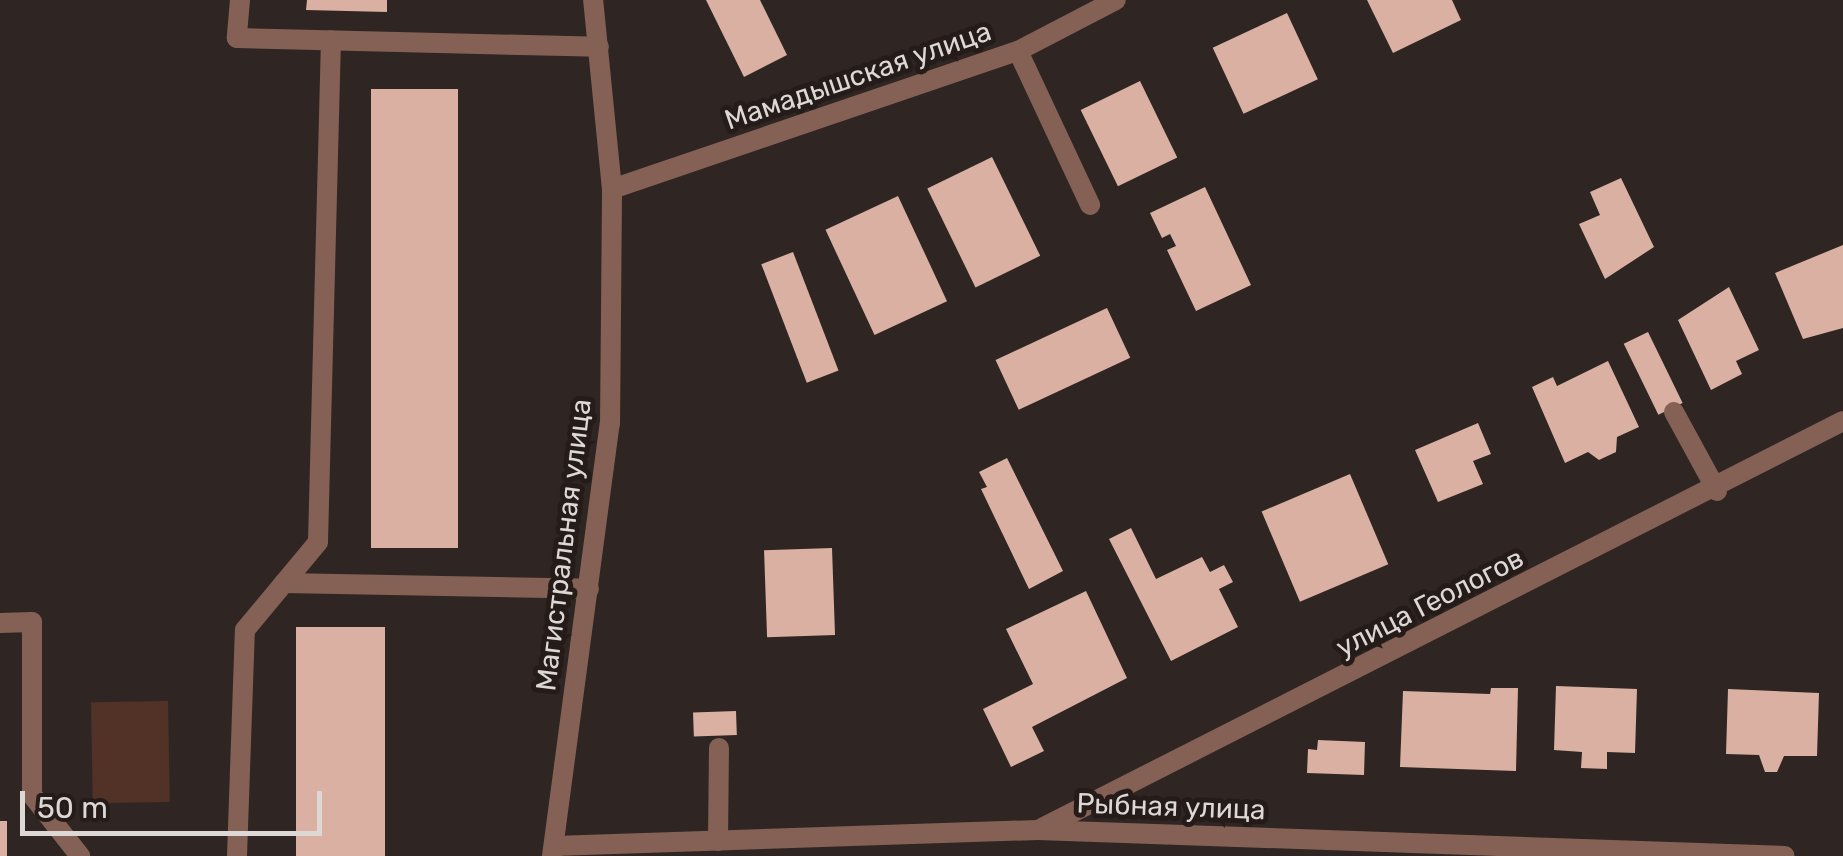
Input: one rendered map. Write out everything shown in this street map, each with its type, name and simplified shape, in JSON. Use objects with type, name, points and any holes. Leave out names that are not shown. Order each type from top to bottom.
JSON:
[{"type":"street","points":[[240,0],[237,38],[599,47]]},
{"type":"street","name":"Магистральная улица","points":[[553,851],[610,424],[612,189],[594,0]]},
{"type":"street","name":"Мамадышская улица","points":[[612,189],[1018,51],[1116,0]]},
{"type":"street","points":[[237,856],[238,670],[245,630],[318,542],[331,40]]},
{"type":"street","points":[[1018,51],[1090,205]]},
{"type":"street","points":[[1674,412],[1717,490]]},
{"type":"street","name":"улица Геологов","points":[[1038,830],[1717,490],[1843,421]]},
{"type":"street","points":[[284,584],[589,589]]},
{"type":"street","points":[[0,622],[32,622],[32,796],[80,856]]},
{"type":"street","points":[[718,840],[719,748]]},
{"type":"street","name":"Рыбная улица","points":[[553,851],[663,849],[718,840],[1038,830],[1785,856]]},
{"type":"shaded area","points":[[168,701],[170,802],[93,803],[91,702]]},
{"type":"building","points":[[307,0],[387,0],[387,12],[306,10]]},
{"type":"building","points":[[706,0],[760,0],[787,55],[744,77]]},
{"type":"building","points":[[1367,0],[1452,0],[1461,20],[1393,53]]},
{"type":"building","points":[[1287,13],[1318,79],[1244,114],[1213,48]]},
{"type":"building","points":[[1140,81],[1177,157],[1118,186],[1081,110]]},
{"type":"building","points":[[371,89],[458,89],[458,548],[371,548]]},
{"type":"building","points":[[992,157],[1040,256],[976,287],[927,189]]},
{"type":"building","points":[[1621,178],[1654,247],[1605,279],[1579,224],[1600,215],[1590,192]]},
{"type":"building","points":[[1205,187],[1251,285],[1196,311],[1167,250],[1176,246],[1170,234],[1162,238],[1150,213]]},
{"type":"building","points":[[898,196],[947,301],[875,335],[825,230]]},
{"type":"building","points":[[1843,245],[1843,328],[1803,339],[1775,273]]},
{"type":"building","points":[[793,252],[839,371],[807,383],[761,264]]},
{"type":"building","points":[[1729,287],[1759,350],[1736,361],[1742,374],[1711,390],[1678,320]]},
{"type":"building","points":[[1107,308],[1130,358],[1019,410],[996,360]]},
{"type":"building","points":[[1648,332],[1683,403],[1658,415],[1624,344]]},
{"type":"building","points":[[1608,361],[1639,427],[1617,437],[1616,452],[1599,460],[1588,452],[1565,463],[1532,387],[1553,377],[1557,386]]},
{"type":"building","points":[[1478,423],[1491,454],[1473,461],[1483,484],[1438,502],[1415,450]]},
{"type":"building","points":[[1007,458],[1063,571],[1029,589],[981,489],[987,487],[979,472]]},
{"type":"building","points":[[1350,474],[1388,564],[1300,602],[1262,512]]},
{"type":"building","points":[[1131,528],[1156,579],[1202,557],[1210,572],[1224,565],[1233,582],[1219,589],[1238,627],[1171,661],[1109,539]]},
{"type":"building","points":[[832,548],[835,635],[767,637],[764,550]]},
{"type":"building","points":[[1086,591],[1127,678],[1032,727],[1044,751],[1011,767],[983,709],[1033,684],[1006,629]]},
{"type":"building","points":[[296,627],[385,627],[385,856],[296,856]]},
{"type":"building","points":[[1556,686],[1637,689],[1635,753],[1607,752],[1607,769],[1581,768],[1582,752],[1554,750]]},
{"type":"building","points":[[1491,688],[1518,688],[1516,771],[1400,767],[1403,691],[1490,694]]},
{"type":"building","points":[[1728,689],[1819,693],[1817,756],[1784,756],[1777,772],[1765,772],[1759,755],[1726,754]]},
{"type":"building","points":[[736,711],[737,735],[694,736],[693,713]]},
{"type":"building","points":[[1318,740],[1365,742],[1364,775],[1307,773],[1308,749],[1317,750]]},
{"type":"building","points":[[0,821],[7,821],[7,856],[0,856]]}]
